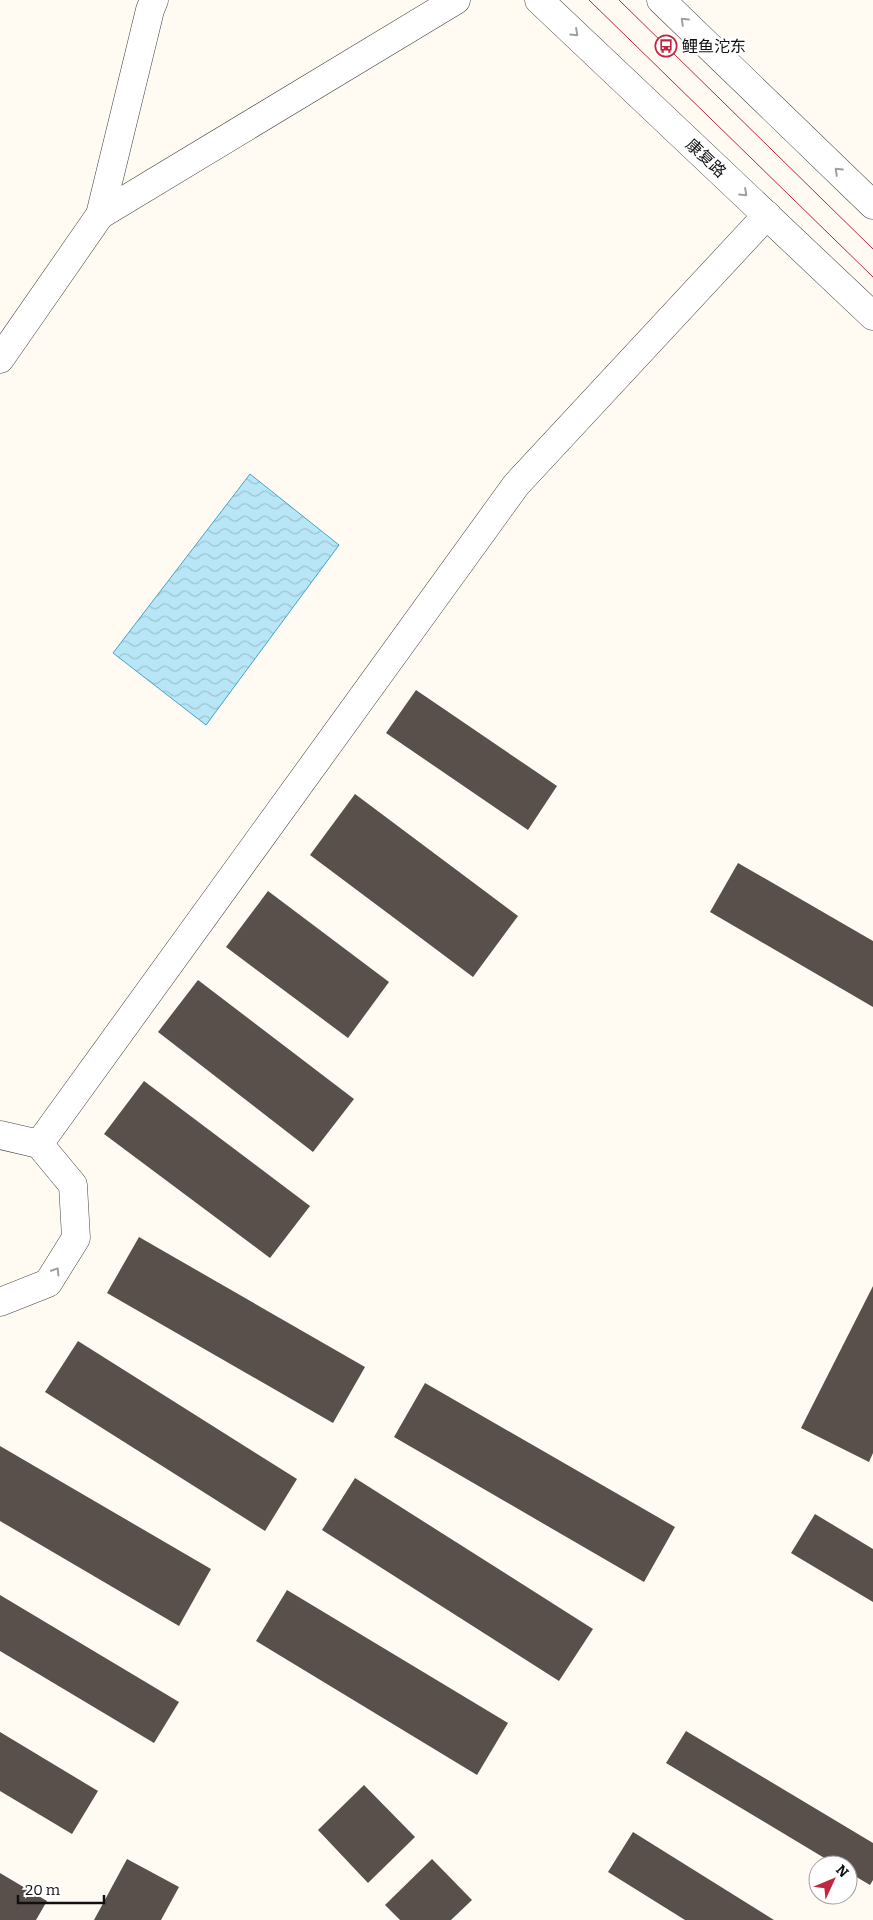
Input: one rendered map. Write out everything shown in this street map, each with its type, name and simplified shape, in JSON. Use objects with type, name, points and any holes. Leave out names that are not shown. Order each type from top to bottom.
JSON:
[{"type":"street","points":[[0,359],[100,215],[154,0]]},
{"type":"street","points":[[100,215],[456,0]]},
{"type":"street","name":"康复路","points":[[539,0],[873,316]]},
{"type":"street","points":[[661,0],[873,205]]},
{"type":"street","points":[[39,1144],[516,484],[767,215]]},
{"type":"street","points":[[0,1135],[39,1144],[73,1185],[76,1238],[48,1283],[0,1302]]},
{"type":"water","points":[[250,474],[339,545],[206,725],[113,653]]},
{"type":"building","points":[[416,690],[557,786],[528,830],[386,733]]},
{"type":"building","points":[[355,794],[518,916],[473,977],[310,855]]},
{"type":"building","points":[[738,863],[873,941],[873,1007],[710,912]]},
{"type":"building","points":[[268,891],[389,982],[348,1038],[226,947]]},
{"type":"building","points":[[198,980],[354,1099],[313,1152],[158,1032]]},
{"type":"building","points":[[144,1081],[310,1206],[270,1258],[104,1134]]},
{"type":"building","points":[[139,1237],[365,1367],[333,1423],[107,1293]]},
{"type":"building","points":[[873,1286],[873,1453],[869,1462],[801,1428]]},
{"type":"building","points":[[78,1341],[297,1479],[265,1531],[45,1392]]},
{"type":"building","points":[[425,1383],[675,1527],[644,1582],[394,1437]]},
{"type":"building","points":[[0,1446],[211,1569],[179,1626],[0,1521]]},
{"type":"building","points":[[355,1478],[593,1629],[559,1681],[322,1530]]},
{"type":"building","points":[[815,1514],[873,1549],[873,1602],[791,1553]]},
{"type":"building","points":[[287,1590],[508,1723],[477,1775],[256,1641]]},
{"type":"building","points":[[0,1595],[179,1702],[154,1743],[0,1651]]},
{"type":"building","points":[[686,1731],[873,1843],[873,1880],[870,1885],[858,1878],[858,1855],[819,1855],[666,1763]]},
{"type":"building","points":[[0,1732],[98,1791],[72,1834],[0,1791]]},
{"type":"building","points":[[364,1785],[415,1837],[368,1883],[318,1830]]},
{"type":"building","points":[[633,1832],[774,1920],[685,1920],[608,1872]]},
{"type":"building","points":[[127,1859],[179,1887],[161,1920],[94,1920]]},
{"type":"building","points":[[432,1859],[472,1900],[451,1920],[400,1920],[385,1905]]},
{"type":"building","points":[[0,1873],[47,1901],[36,1920],[0,1920]]},
{"type":"tram line","points":[[589,0],[873,277]]},
{"type":"tram line","points":[[619,0],[873,249]]},
{"type":"place","name":"鲤鱼沱东","points":[[666,46]]}]
